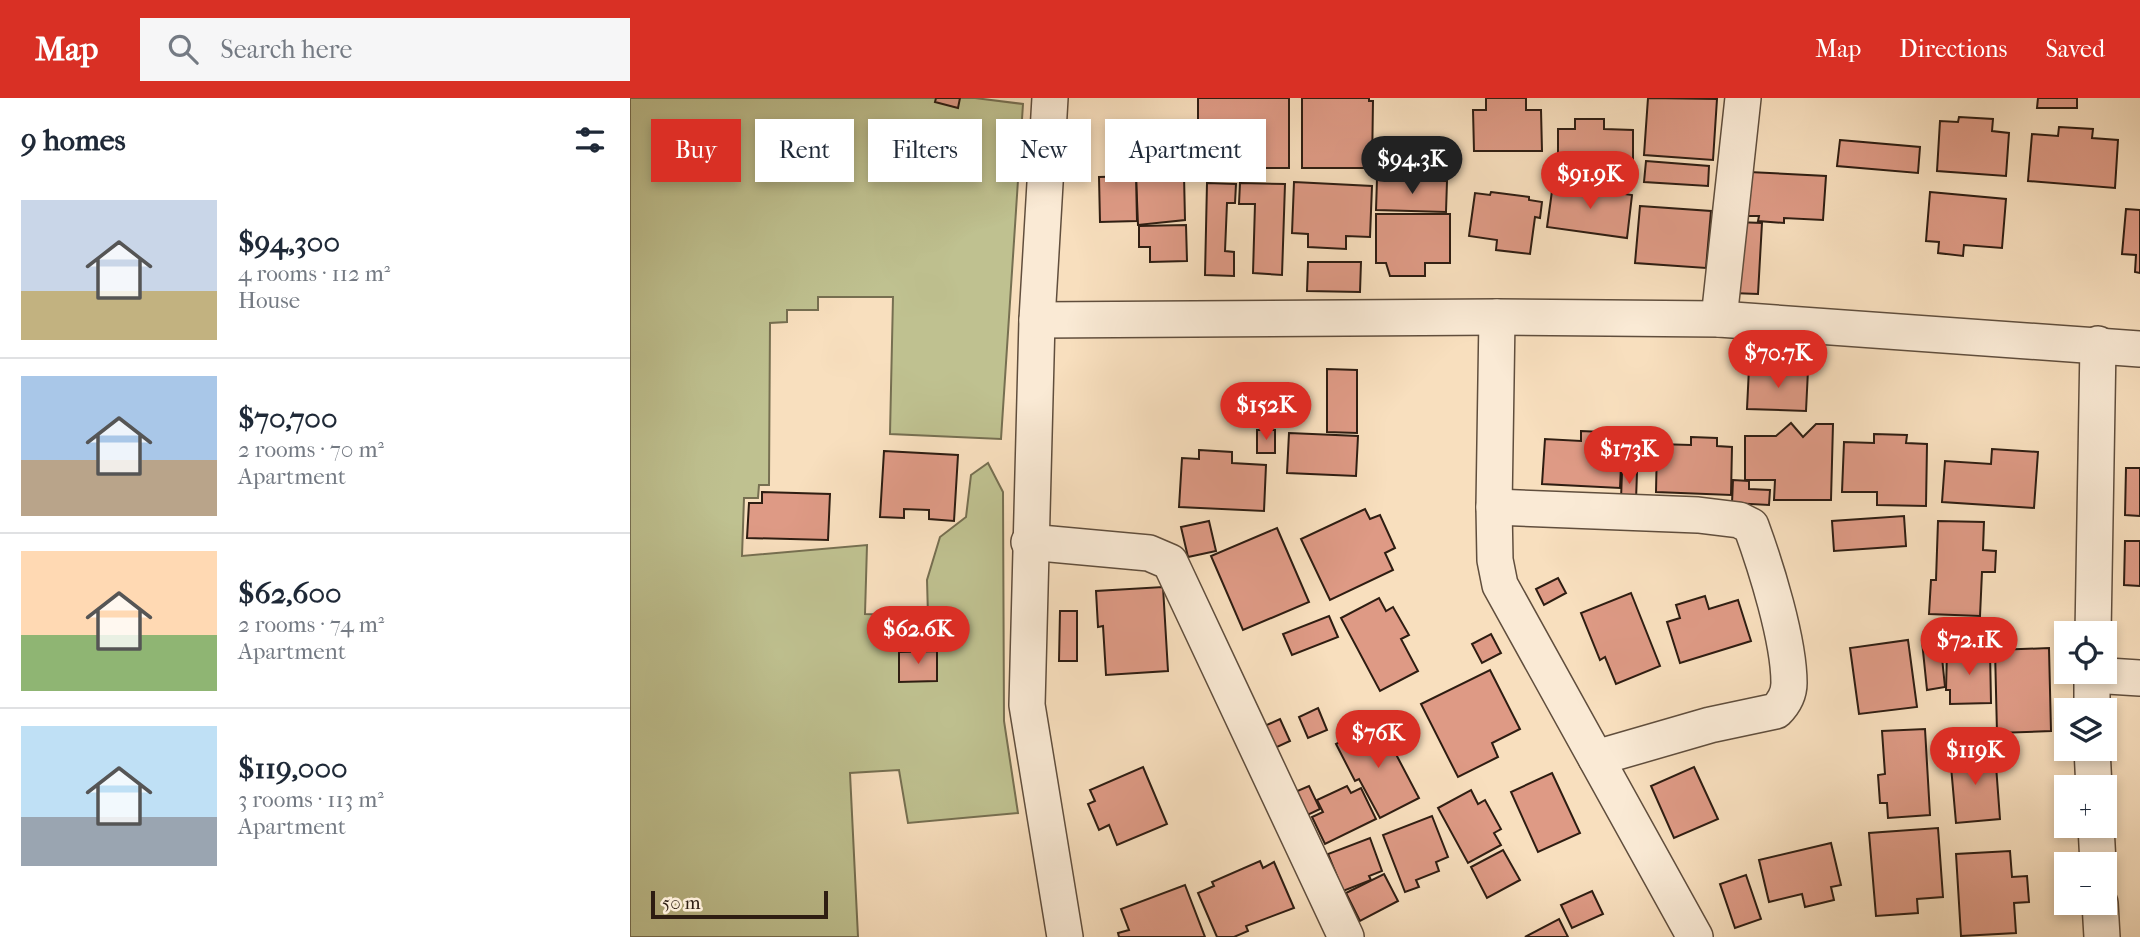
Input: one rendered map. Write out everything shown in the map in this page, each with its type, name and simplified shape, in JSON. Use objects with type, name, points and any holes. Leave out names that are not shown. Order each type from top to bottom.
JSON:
[{"type":"street","points":[[1050,98],[1037,320],[1029,542],[1027,705],[1065,937]]},
{"type":"street","points":[[1718,319],[1743,98]]},
{"type":"street","points":[[1037,320],[1497,317],[1718,319],[2140,349]]},
{"type":"street","points":[[1497,317],[1494,507],[1495,560],[1500,585],[1695,937]]},
{"type":"street","points":[[2093,621],[2098,344]]},
{"type":"street","points":[[1494,507],[1698,515],[1739,520],[1751,526],[1777,613],[1790,684],[1783,703],[1776,711],[1710,725],[1596,758]]},
{"type":"street","points":[[1029,542],[1149,552],[1170,562],[1346,937]]},
{"type":"street","points":[[2117,676],[2140,678]]},
{"type":"street","points":[[2101,915],[2102,937]]},
{"type":"green space","points":[[630,98],[975,98],[1023,104],[1022,119],[996,119],[996,182],[1018,182],[1001,439],[890,434],[893,297],[818,297],[818,310],[787,310],[787,322],[770,323],[769,485],[759,485],[758,498],[744,498],[742,556],[867,545],[865,614],[928,616],[927,580],[940,537],[966,517],[971,475],[988,463],[1003,492],[1004,721],[1018,813],[908,823],[899,770],[850,773],[858,937],[630,937]]},
{"type":"building","points":[[936,98],[960,98],[958,108],[935,102]]},
{"type":"building","points":[[1198,98],[1289,98],[1289,168],[1266,168],[1266,119],[1198,119]]},
{"type":"building","points":[[1302,98],[1369,98],[1369,101],[1373,101],[1372,168],[1302,168]]},
{"type":"building","points":[[1486,98],[1526,98],[1526,110],[1541,110],[1542,151],[1474,151],[1473,110],[1486,110]]},
{"type":"building","points":[[1648,98],[1717,99],[1713,160],[1644,155]]},
{"type":"building","points":[[2038,98],[2077,98],[2077,108],[2037,108]]},
{"type":"building","points":[[1959,117],[1993,119],[1992,131],[2009,133],[2006,176],[1937,171],[1940,121],[1958,122]]},
{"type":"building","points":[[1575,119],[1604,119],[1604,129],[1633,130],[1633,174],[1558,174],[1558,129],[1575,129]]},
{"type":"building","points":[[2059,127],[2093,129],[2092,138],[2118,140],[2115,188],[2028,181],[2032,134],[2058,136]]},
{"type":"building","points":[[1840,140],[1920,147],[1918,173],[1837,166]]},
{"type":"building","points":[[1646,161],[1709,166],[1708,186],[1644,182]]},
{"type":"building","points":[[1749,172],[1826,176],[1823,220],[1784,218],[1784,223],[1758,221],[1759,216],[1746,216]]},
{"type":"building","points":[[1099,177],[1105,177],[1105,182],[1136,182],[1137,221],[1100,222]]},
{"type":"building","points":[[1377,179],[1447,181],[1446,212],[1376,210]]},
{"type":"building","points":[[1136,182],[1184,182],[1185,220],[1138,225]]},
{"type":"building","points":[[1294,182],[1372,186],[1370,237],[1346,236],[1346,249],[1308,247],[1308,234],[1292,233]]},
{"type":"building","points":[[1207,183],[1236,184],[1235,203],[1227,203],[1225,251],[1234,252],[1234,276],[1205,275]]},
{"type":"building","points":[[1240,183],[1285,184],[1282,275],[1253,273],[1255,204],[1239,204]]},
{"type":"building","points":[[1553,184],[1632,195],[1627,238],[1547,227]]},
{"type":"building","points":[[1491,192],[1529,197],[1529,200],[1542,202],[1540,218],[1535,217],[1530,254],[1496,250],[1497,240],[1469,236],[1475,193],[1490,195]]},
{"type":"building","points":[[1930,192],[2006,199],[2002,248],[1964,245],[1963,256],[1938,253],[1939,242],[1926,241]]},
{"type":"building","points":[[1640,206],[1711,211],[1706,268],[1635,263]]},
{"type":"building","points":[[2126,209],[2140,210],[2140,273],[2135,272],[2136,255],[2122,254]]},
{"type":"building","points":[[1376,214],[1450,214],[1450,263],[1425,263],[1425,276],[1390,276],[1386,263],[1376,263]]},
{"type":"building","points":[[1736,222],[1762,223],[1758,294],[1732,293]]},
{"type":"building","points":[[1186,225],[1187,261],[1150,262],[1150,247],[1139,247],[1139,226]]},
{"type":"building","points":[[1308,262],[1361,262],[1360,292],[1307,291]]},
{"type":"building","points":[[1749,368],[1808,370],[1806,411],[1747,409]]},
{"type":"building","points":[[1327,369],[1357,370],[1357,433],[1327,432]]},
{"type":"building","points":[[1791,423],[1803,437],[1816,424],[1833,424],[1831,500],[1774,500],[1775,480],[1745,480],[1745,436],[1776,436]]},
{"type":"building","points":[[1257,430],[1275,430],[1275,453],[1257,453]]},
{"type":"building","points":[[1581,431],[1602,432],[1602,442],[1622,443],[1620,488],[1542,484],[1545,439],[1581,441]]},
{"type":"building","points":[[1289,433],[1358,436],[1356,476],[1287,473]]},
{"type":"building","points":[[1874,434],[1907,435],[1906,443],[1927,444],[1926,506],[1877,505],[1877,492],[1842,492],[1844,442],[1874,443]]},
{"type":"building","points":[[1691,437],[1717,438],[1717,446],[1732,447],[1731,495],[1656,492],[1657,444],[1691,445]]},
{"type":"building","points":[[1992,449],[2038,452],[2034,508],[1942,502],[1945,461],[1991,464]]},
{"type":"building","points":[[1199,450],[1232,452],[1232,463],[1266,465],[1264,511],[1179,507],[1182,458],[1199,459]]},
{"type":"building","points":[[884,451],[958,455],[954,521],[929,519],[929,510],[904,509],[904,518],[880,517]]},
{"type":"building","points":[[2126,468],[2140,468],[2140,516],[2125,515]]},
{"type":"building","points":[[1622,472],[1637,472],[1636,500],[1621,499]]},
{"type":"building","points":[[1733,480],[1749,481],[1749,489],[1770,490],[1769,505],[1732,503]]},
{"type":"building","points":[[762,492],[830,494],[828,540],[747,538],[749,503],[762,503]]},
{"type":"building","points":[[1365,509],[1370,519],[1380,515],[1395,548],[1385,553],[1393,570],[1330,600],[1301,539]]},
{"type":"building","points":[[1904,516],[1906,546],[1834,551],[1832,521]]},
{"type":"building","points":[[1209,521],[1216,551],[1188,557],[1181,527]]},
{"type":"building","points":[[1938,521],[1984,522],[1983,550],[1996,551],[1995,572],[1982,572],[1980,616],[1929,614],[1931,580],[1936,580]]},
{"type":"building","points":[[1277,528],[1309,602],[1243,630],[1211,556]]},
{"type":"building","points":[[2125,541],[2140,541],[2140,586],[2124,585]]},
{"type":"building","points":[[1558,578],[1566,593],[1544,605],[1536,589]]},
{"type":"building","points":[[1163,587],[1168,671],[1106,675],[1103,626],[1098,627],[1096,591]]},
{"type":"building","points":[[1631,593],[1660,666],[1616,684],[1605,657],[1600,660],[1581,613]]},
{"type":"building","points":[[1705,596],[1709,609],[1738,600],[1751,641],[1680,663],[1667,622],[1680,618],[1676,605]]},
{"type":"building","points":[[1379,598],[1386,611],[1393,607],[1409,635],[1401,639],[1418,671],[1380,691],[1341,618]]},
{"type":"building","points":[[1060,611],[1077,611],[1077,661],[1059,661]]},
{"type":"building","points":[[1329,616],[1338,637],[1292,655],[1283,634]]},
{"type":"building","points":[[1491,634],[1501,653],[1482,663],[1472,644]]},
{"type":"building","points":[[1940,638],[1945,687],[1927,690],[1922,641]]},
{"type":"building","points":[[1908,640],[1917,707],[1859,714],[1850,648]]},
{"type":"building","points":[[2049,648],[2051,731],[1997,733],[1995,650]]},
{"type":"building","points":[[937,651],[937,681],[899,682],[899,652]]},
{"type":"building","points":[[1990,651],[1991,703],[1950,704],[1950,690],[1946,690],[1947,652]]},
{"type":"building","points":[[1490,670],[1520,729],[1492,743],[1498,757],[1458,777],[1421,704]]},
{"type":"building","points":[[1318,708],[1327,730],[1308,738],[1299,717]]},
{"type":"building","points":[[1280,719],[1290,741],[1268,751],[1258,729]]},
{"type":"building","points":[[1379,722],[1419,798],[1380,818],[1359,779],[1355,781],[1336,744]]},
{"type":"building","points":[[1925,729],[1930,815],[1888,818],[1887,803],[1880,803],[1878,775],[1885,774],[1882,731]]},
{"type":"building","points":[[1995,752],[2000,819],[1956,823],[1950,755]]},
{"type":"building","points":[[1143,767],[1167,824],[1117,845],[1109,825],[1099,830],[1088,804],[1095,801],[1090,790]]},
{"type":"building","points":[[1694,767],[1718,819],[1674,838],[1651,786]]},
{"type":"building","points":[[1552,773],[1580,833],[1538,852],[1511,792]]},
{"type":"building","points":[[1309,786],[1320,809],[1299,819],[1288,795]]},
{"type":"building","points":[[1347,786],[1351,793],[1361,788],[1376,819],[1325,844],[1312,817],[1323,812],[1317,800]]},
{"type":"building","points":[[1471,790],[1478,804],[1485,800],[1501,829],[1494,833],[1501,845],[1468,863],[1438,808]]},
{"type":"building","points":[[1432,816],[1448,857],[1436,862],[1439,871],[1416,880],[1419,887],[1405,892],[1383,835]]},
{"type":"building","points":[[1938,828],[1943,897],[1917,899],[1918,913],[1876,916],[1869,833]]},
{"type":"building","points":[[1370,838],[1382,871],[1369,876],[1371,880],[1343,891],[1328,854]]},
{"type":"building","points":[[1831,843],[1841,885],[1831,887],[1834,900],[1805,907],[1802,894],[1769,902],[1759,860]]},
{"type":"building","points":[[1503,850],[1520,880],[1487,898],[1471,867]]},
{"type":"building","points":[[2010,851],[2012,877],[2027,876],[2029,902],[2014,903],[2016,933],[1961,936],[1956,854]]},
{"type":"building","points":[[1260,861],[1263,868],[1274,862],[1294,908],[1246,926],[1248,931],[1234,937],[1217,937],[1198,893],[1214,886],[1212,882]]},
{"type":"building","points":[[1384,874],[1398,901],[1360,921],[1346,893]]},
{"type":"building","points":[[1746,875],[1761,919],[1735,928],[1720,884]]},
{"type":"building","points":[[1185,885],[1205,937],[1119,937],[1118,933],[1129,930],[1121,909]]},
{"type":"building","points":[[1592,891],[1603,914],[1572,928],[1561,905]]},
{"type":"building","points":[[1559,919],[1568,937],[1525,937]]}]
